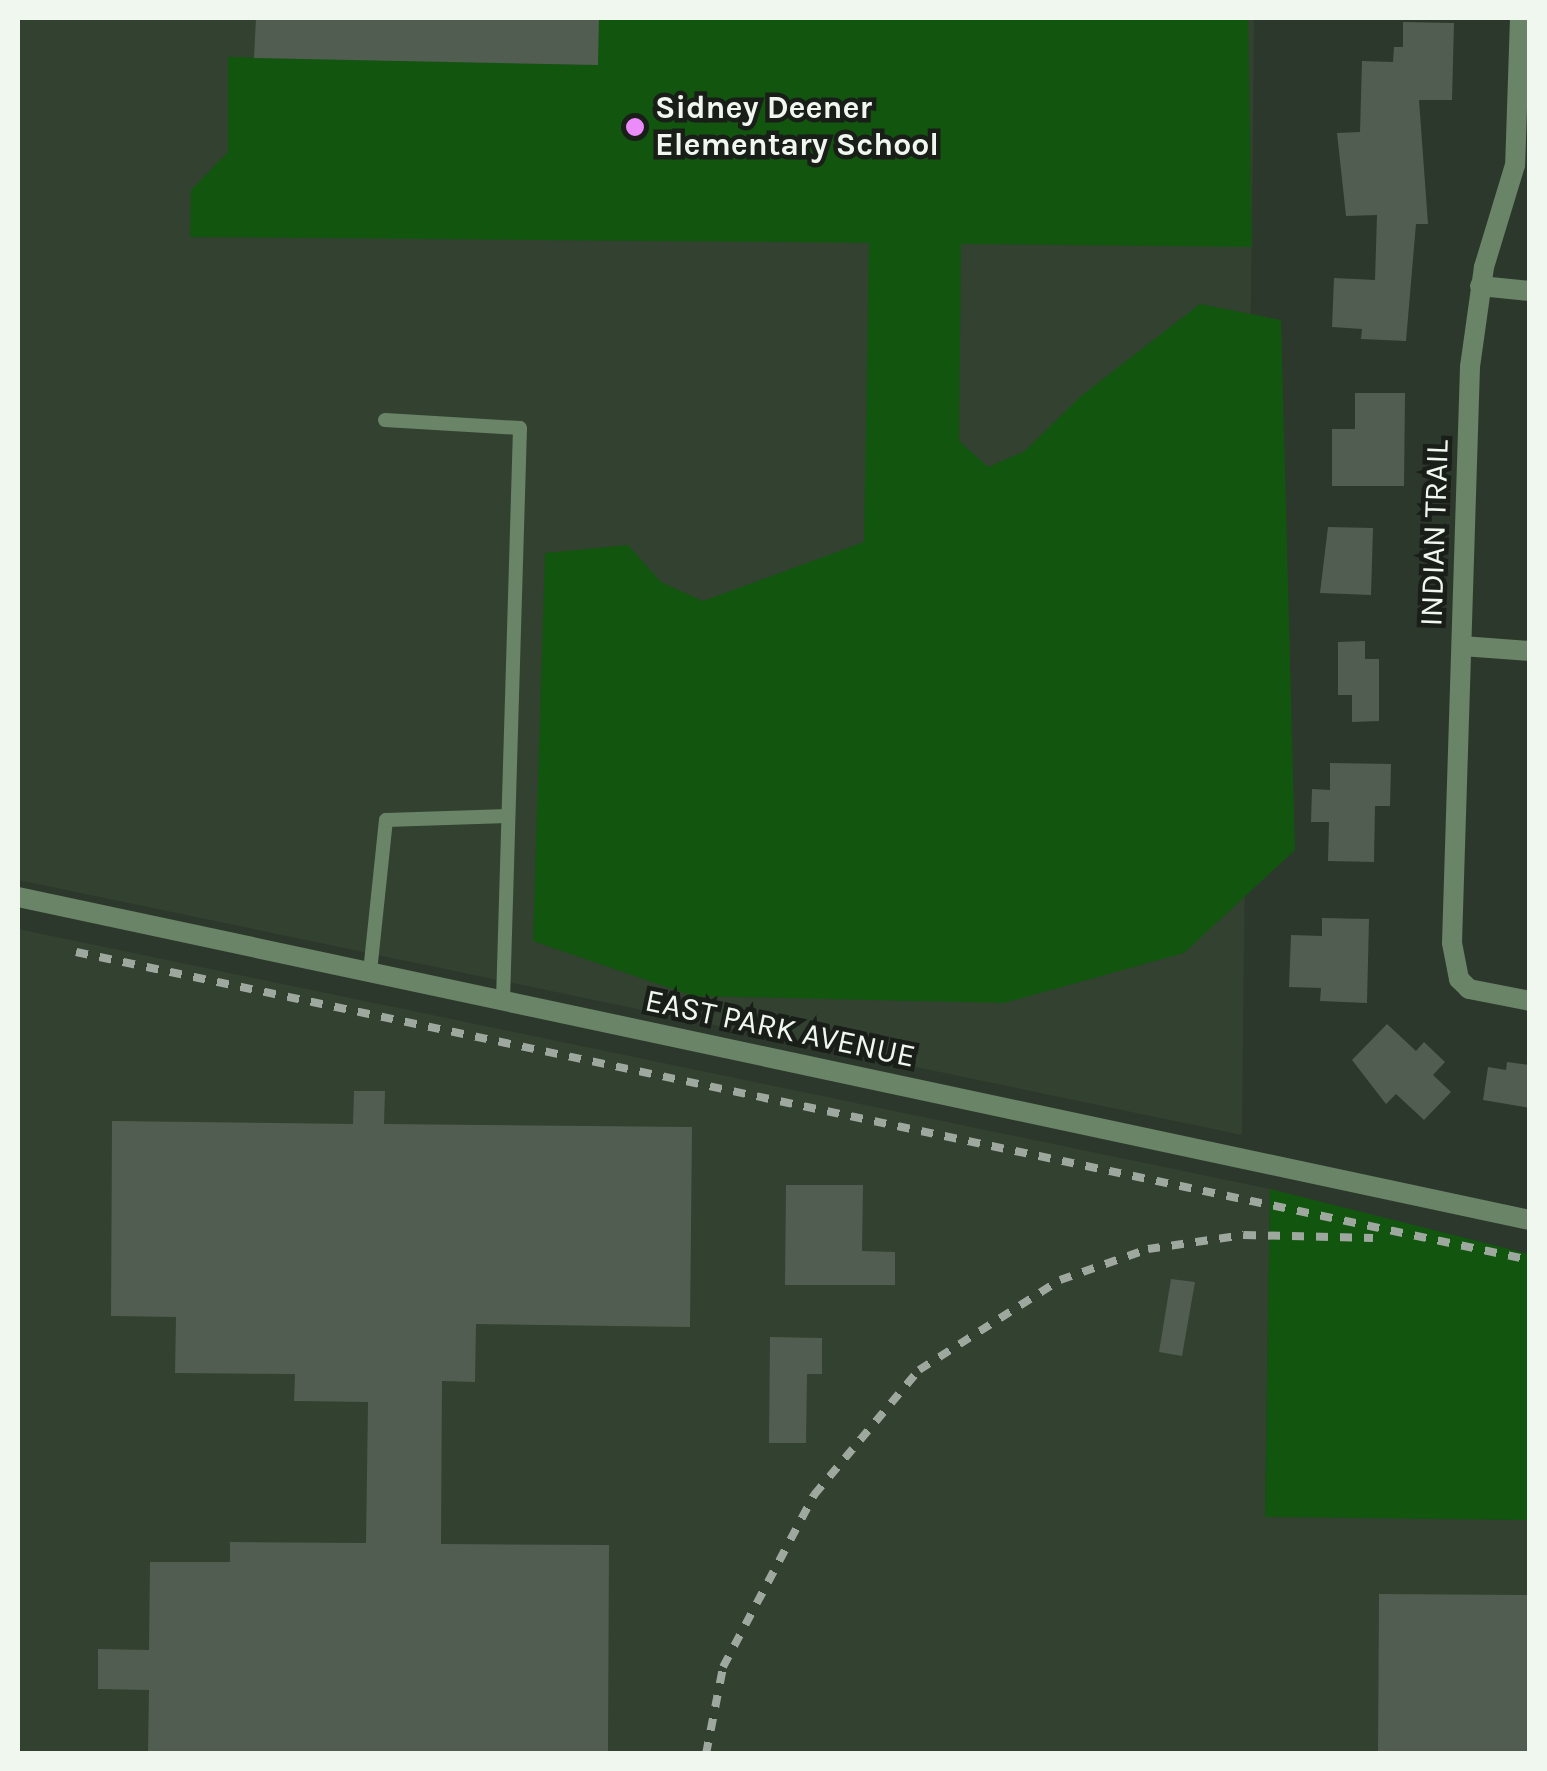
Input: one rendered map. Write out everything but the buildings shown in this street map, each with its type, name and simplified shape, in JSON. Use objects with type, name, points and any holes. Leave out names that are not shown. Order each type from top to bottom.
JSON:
[{"type":"street","name":"INDIAN TRAIL","points":[[1520,18],[1515,165],[1480,286],[1470,367],[1454,962],[1470,989],[1530,1001]]},
{"type":"street","points":[[1480,286],[1530,291]]},
{"type":"street","points":[[1462,646],[1530,652]]},
{"type":"street","name":"EAST PARK AVENUE","points":[[18,897],[1530,1220]]},
{"type":"lane","points":[[385,420],[520,428],[503,1000]]},
{"type":"lane","points":[[370,972],[386,820],[508,816]]},
{"type":"shaded area","points":[[18,18],[1254,18],[1242,1135],[18,880]]},
{"type":"shaded area","points":[[18,929],[1270,1189],[1265,1516],[1529,1520],[1529,1753],[18,1754]]},
{"type":"green space","points":[[1248,18],[1252,247],[961,244],[959,441],[988,467],[1025,451],[1081,396],[1200,304],[1281,320],[1295,850],[1184,953],[1004,1003],[693,996],[533,941],[545,553],[628,545],[661,582],[703,601],[864,542],[869,243],[190,237],[191,190],[228,152],[228,57],[597,65],[599,19]]},
{"type":"green space","points":[[1270,1189],[1529,1254],[1529,1520],[1265,1517]]},
{"type":"railway","points":[[76,952],[1530,1260]]},
{"type":"railway","points":[[706,1754],[723,1667],[814,1495],[919,1370],[1060,1280],[1148,1249],[1244,1235],[1373,1238]]},
{"type":"place","name":"Sidney Deener Elementary School","points":[[635,127]]}]
